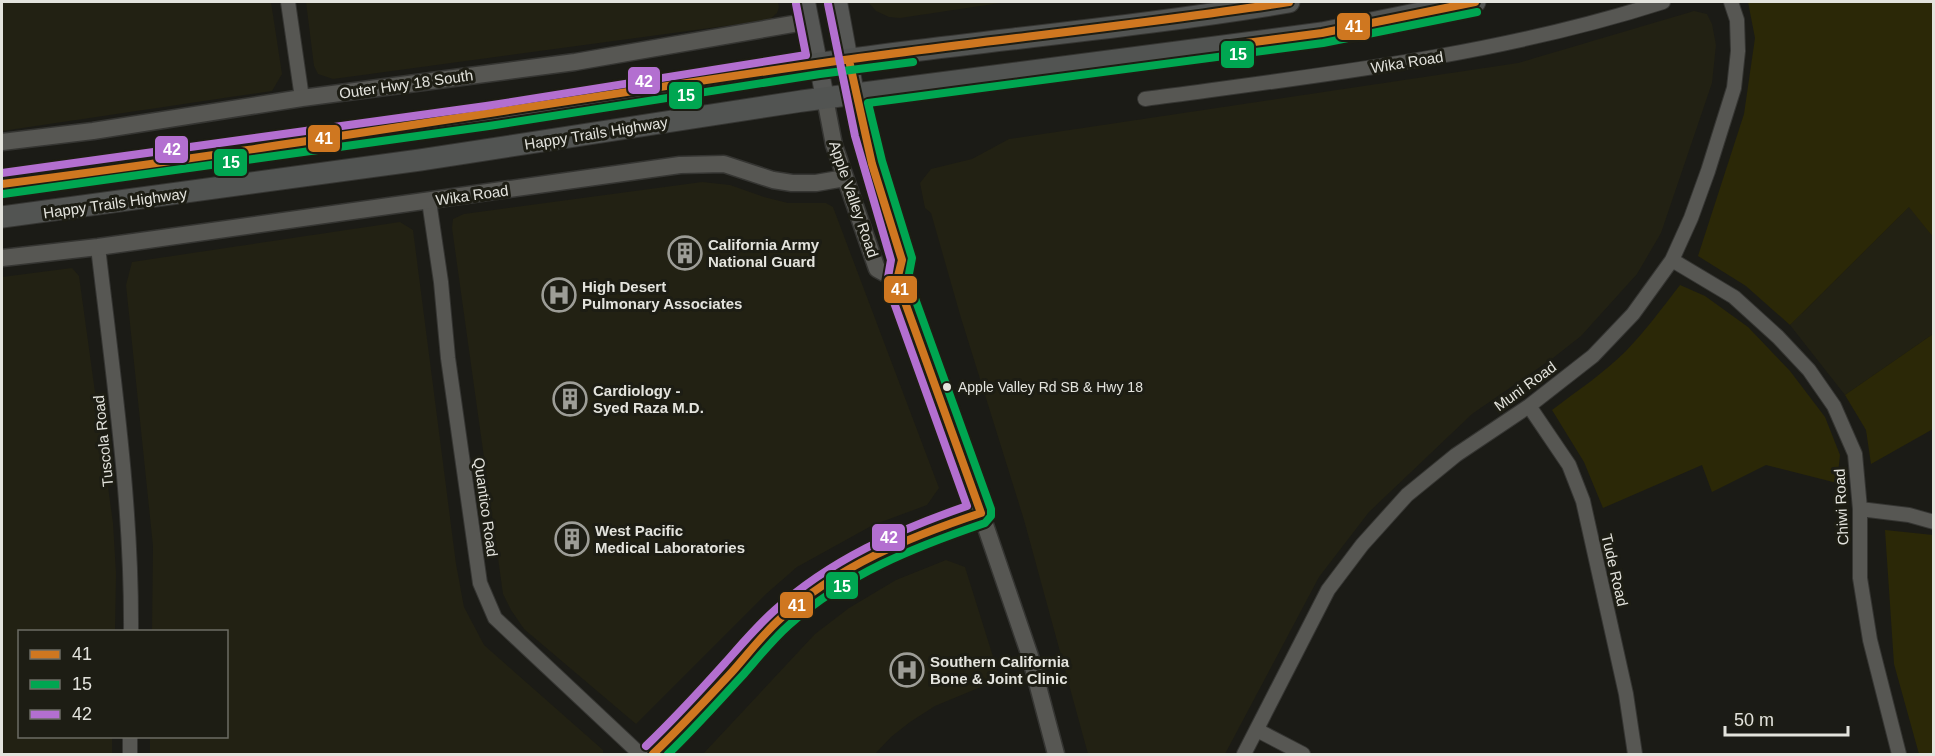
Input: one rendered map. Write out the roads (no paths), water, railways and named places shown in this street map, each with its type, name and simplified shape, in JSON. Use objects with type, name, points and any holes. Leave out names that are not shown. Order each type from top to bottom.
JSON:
[{"type":"main road","name":"Apple Valley Road","points":[[806,2],[825,98]]},
{"type":"main road","name":"Apple Valley Road","points":[[838,2],[855,94]]},
{"type":"main road","points":[[2,184],[488,116],[819,64],[1086,31],[1288,2]]},
{"type":"main road","name":"Happy Trails Highway","points":[[2,218],[420,160],[825,98],[1322,33],[1475,2]]},
{"type":"street","points":[[288,2],[302,98]]},
{"type":"street","name":"Wika Road","points":[[1145,99],[1388,65],[1482,49],[1607,20],[1663,2]]},
{"type":"street","name":"Muni Road","points":[[1244,754],[1328,590],[1362,545],[1407,495],[1448,461],[1529,406],[1593,356],[1633,314],[1672,260],[1701,190],[1734,88],[1738,51],[1737,20],[1731,2]]},
{"type":"street","name":"Outer Hwy 18 South","points":[[2,142],[93,131],[302,98],[575,62],[810,21]]},
{"type":"street","name":"Apple Valley Road","points":[[855,94],[872,164],[902,260],[897,280],[981,513],[1029,656],[1056,754]]},
{"type":"street","name":"Apple Valley Road","points":[[825,98],[834,145],[877,269],[897,280]]},
{"type":"street","name":"Wika Road","points":[[2,258],[98,247],[680,165],[724,164],[773,180],[792,183],[816,183],[845,178]]},
{"type":"street","name":"Quantico Road","points":[[429,201],[441,282],[448,358],[480,583],[495,618],[640,754]]},
{"type":"street","name":"Tuscola Road","points":[[98,247],[129,525],[132,584],[131,630]]},
{"type":"street","name":"Chiwi Road","points":[[1672,260],[1734,297],[1778,337],[1809,370],[1834,406],[1855,454],[1860,509],[1860,578],[1870,640],[1899,754]]},
{"type":"street","name":"Tude Road","points":[[1529,406],[1569,465],[1583,501],[1626,694],[1635,754]]},
{"type":"street","points":[[1860,509],[1909,515],[1934,522]]},
{"type":"street","points":[[653,754],[697,710],[781,618],[823,585],[880,551],[981,513]]},
{"type":"street","points":[[1257,730],[1303,754]]},
{"type":"street","points":[[130,738],[130,754]]},
{"type":"place","name":"California Army National Guard","points":[[685,253]]},
{"type":"place","name":"High Desert Pulmonary Associates","points":[[559,295]]},
{"type":"place","name":"Apple Valley Rd SB & Hwy 18","points":[[947,387]]},
{"type":"place","name":"Cardiology - Syed Raza M.D.","points":[[570,399]]},
{"type":"place","name":"West Pacific Medical Laboratories","points":[[572,539]]},
{"type":"place","name":"Southern California Bone & Joint Clinic","points":[[907,670]]}]
